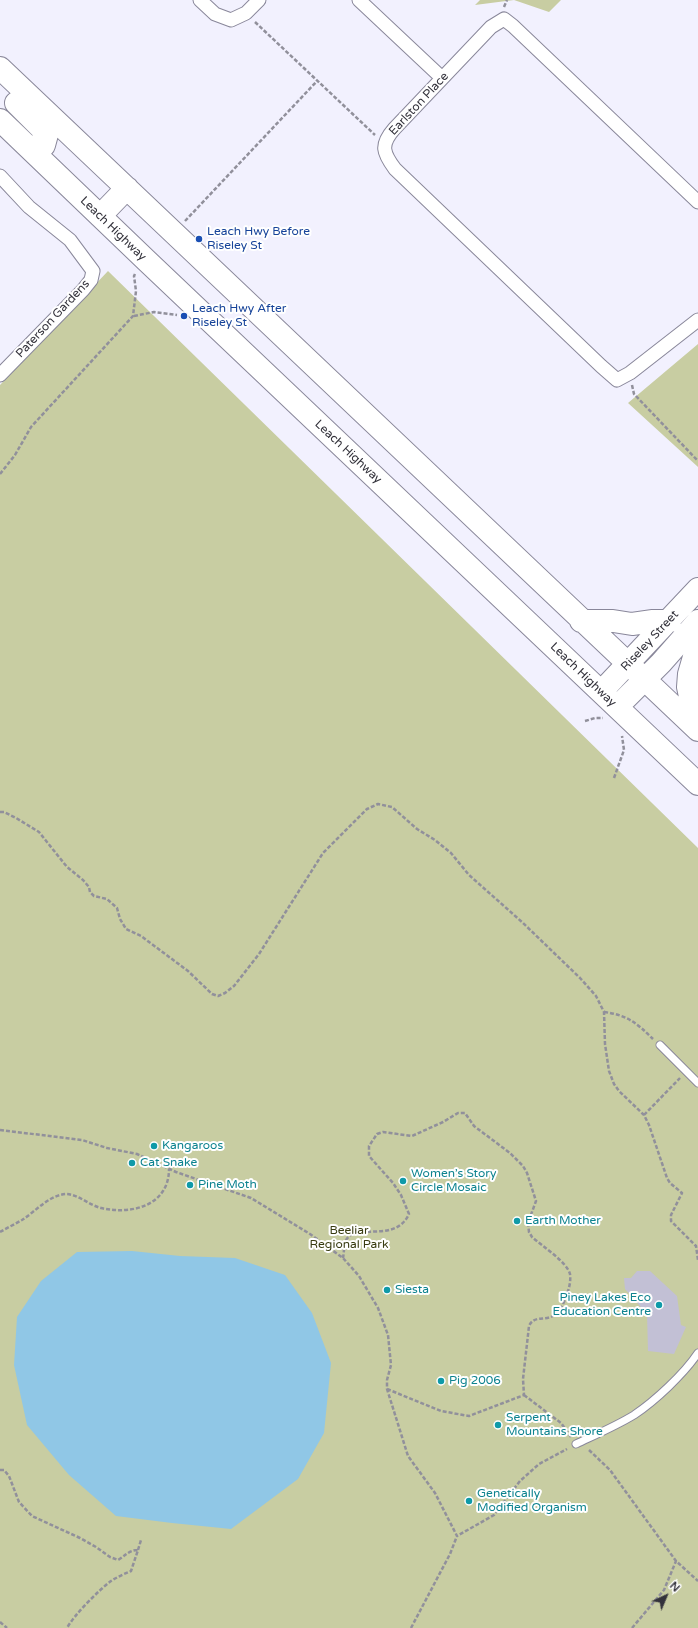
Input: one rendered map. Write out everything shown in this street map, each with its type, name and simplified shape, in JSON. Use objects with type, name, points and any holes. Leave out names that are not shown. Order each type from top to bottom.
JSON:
[{"type":"highway","points":[[0,68],[698,730]]},
{"type":"highway","points":[[0,88],[47,134],[44,145],[29,146]]},
{"type":"highway","name":"Leach Highway","points":[[0,120],[698,784]]},
{"type":"highway","points":[[100,216],[127,188]]},
{"type":"highway","name":"Riseley Street","points":[[609,700],[628,664],[698,590]]},
{"type":"highway","points":[[582,621],[613,621],[632,624],[653,620],[670,620]]},
{"type":"highway","points":[[695,625],[696,650],[689,674],[688,687],[698,730]]},
{"type":"highway","name":"Riseley Street","points":[[609,700],[644,679],[695,625]]},
{"type":"street","points":[[200,0],[215,14],[231,20],[246,13],[259,0]]},
{"type":"street","points":[[359,0],[442,78]]},
{"type":"street","name":"Earlston Place","points":[[630,373],[617,380],[595,361],[395,169],[385,154],[384,145],[391,133],[442,78],[491,27],[504,19],[698,202]]},
{"type":"street","name":"Paterson Gardens","points":[[0,176],[28,207],[70,240],[93,271],[91,280],[83,290],[0,375]]},
{"type":"street","points":[[630,373],[698,320]]},
{"type":"lane","points":[[660,1045],[698,1083]]},
{"type":"lane","points":[[576,1444],[634,1415],[660,1394],[693,1361],[698,1353]]},
{"type":"path","points":[[246,13],[318,80],[384,145]]},
{"type":"path","points":[[182,224],[318,80]]},
{"type":"path","points":[[0,474],[15,455],[31,427],[133,316],[136,290],[134,276]]},
{"type":"path","points":[[133,316],[154,312],[177,315]]},
{"type":"path","points":[[630,373],[634,394],[698,461]]},
{"type":"path","points":[[614,778],[624,750],[620,731]]},
{"type":"path","points":[[0,812],[4,812],[16,818],[39,832],[67,867],[83,880],[94,896],[106,899],[117,908],[120,919],[126,929],[141,936],[196,978],[212,994],[218,996],[234,986],[259,954],[323,853],[367,809],[373,806],[385,805],[397,811],[417,829],[435,840],[451,853],[470,875],[522,922],[580,978],[596,996],[604,1012],[605,1044],[609,1071],[614,1084],[619,1091],[644,1115],[650,1125],[667,1178],[670,1183],[682,1193],[672,1215],[671,1221],[696,1246],[698,1260]]},
{"type":"path","points":[[604,1012],[614,1013],[631,1020],[660,1045]]},
{"type":"path","points":[[644,1115],[686,1071]]},
{"type":"path","points":[[343,1258],[346,1240],[353,1234],[359,1232],[378,1232],[393,1229],[404,1223],[409,1214],[397,1189],[369,1156],[368,1152],[372,1140],[377,1134],[383,1132],[416,1135],[458,1113],[465,1113],[474,1126],[502,1146],[523,1166],[531,1182],[536,1201],[528,1222],[529,1232],[532,1238],[564,1264],[570,1274],[570,1286],[564,1304],[554,1315],[547,1318],[535,1318],[529,1326],[523,1380],[524,1395],[561,1423],[576,1444],[590,1450],[610,1470],[676,1561],[698,1581]]},
{"type":"path","points":[[0,1130],[82,1140],[107,1148],[137,1154],[169,1169],[251,1198],[310,1234],[343,1258],[359,1276],[378,1308],[388,1336],[391,1365],[387,1380],[387,1389],[408,1456],[435,1493],[457,1536]]},
{"type":"path","points":[[0,1232],[22,1220],[53,1198],[66,1194],[79,1198],[99,1208],[116,1210],[148,1206],[167,1186],[169,1169]]},
{"type":"path","points":[[387,1389],[413,1398],[441,1411],[469,1416],[524,1395]]},
{"type":"path","points":[[411,1628],[450,1554],[457,1536],[494,1515],[520,1481],[534,1468],[576,1444]]},
{"type":"path","points":[[0,1470],[4,1470],[9,1476],[19,1502],[32,1516],[80,1538],[110,1557],[118,1560],[124,1557],[128,1552],[138,1550]]},
{"type":"path","points":[[67,1628],[70,1622],[111,1581],[130,1571],[141,1540]]},
{"type":"path","points":[[632,1628],[664,1590],[676,1561]]},
{"type":"path","points":[[0,1622],[7,1628]]},
{"type":"green space","points":[[480,0],[514,0],[475,5]]},
{"type":"green space","points":[[514,0],[561,0],[549,12]]},
{"type":"green space","name":"Beeliar Regional Park","points":[[108,271],[698,848],[698,1628],[0,1628],[0,385]]},
{"type":"green space","points":[[698,344],[698,467],[628,403]]},
{"type":"water","points":[[132,1251],[180,1256],[235,1258],[285,1275],[312,1313],[331,1363],[324,1433],[298,1479],[231,1529],[116,1516],[69,1475],[27,1425],[14,1365],[17,1317],[41,1281],[77,1252]]},
{"type":"building","name":"Piney Lakes Eco Education Centre","points":[[637,1271],[650,1271],[677,1296],[681,1325],[686,1327],[674,1354],[648,1351],[647,1314],[625,1289],[624,1278],[631,1278]]},
{"type":"place","name":"Leach Hwy Before Riseley St","points":[[199,239]]},
{"type":"place","name":"Leach Hwy After Riseley St","points":[[184,316]]},
{"type":"place","name":"Kangaroos","points":[[154,1146]]},
{"type":"place","name":"Cat Snake","points":[[132,1163]]},
{"type":"place","name":"Women’s Story Circle Mosaic","points":[[403,1181]]},
{"type":"place","name":"Pine Moth","points":[[190,1185]]},
{"type":"place","name":"Earth Mother","points":[[517,1221]]},
{"type":"place","name":"Siesta","points":[[387,1290]]},
{"type":"place","name":"Piney Lakes Eco Education Centre","points":[[659,1305]]},
{"type":"place","name":"Pig 2006","points":[[441,1381]]},
{"type":"place","name":"Serpent Mountains Shore","points":[[498,1425]]},
{"type":"place","name":"Genetically Modified Organism","points":[[469,1501]]}]
